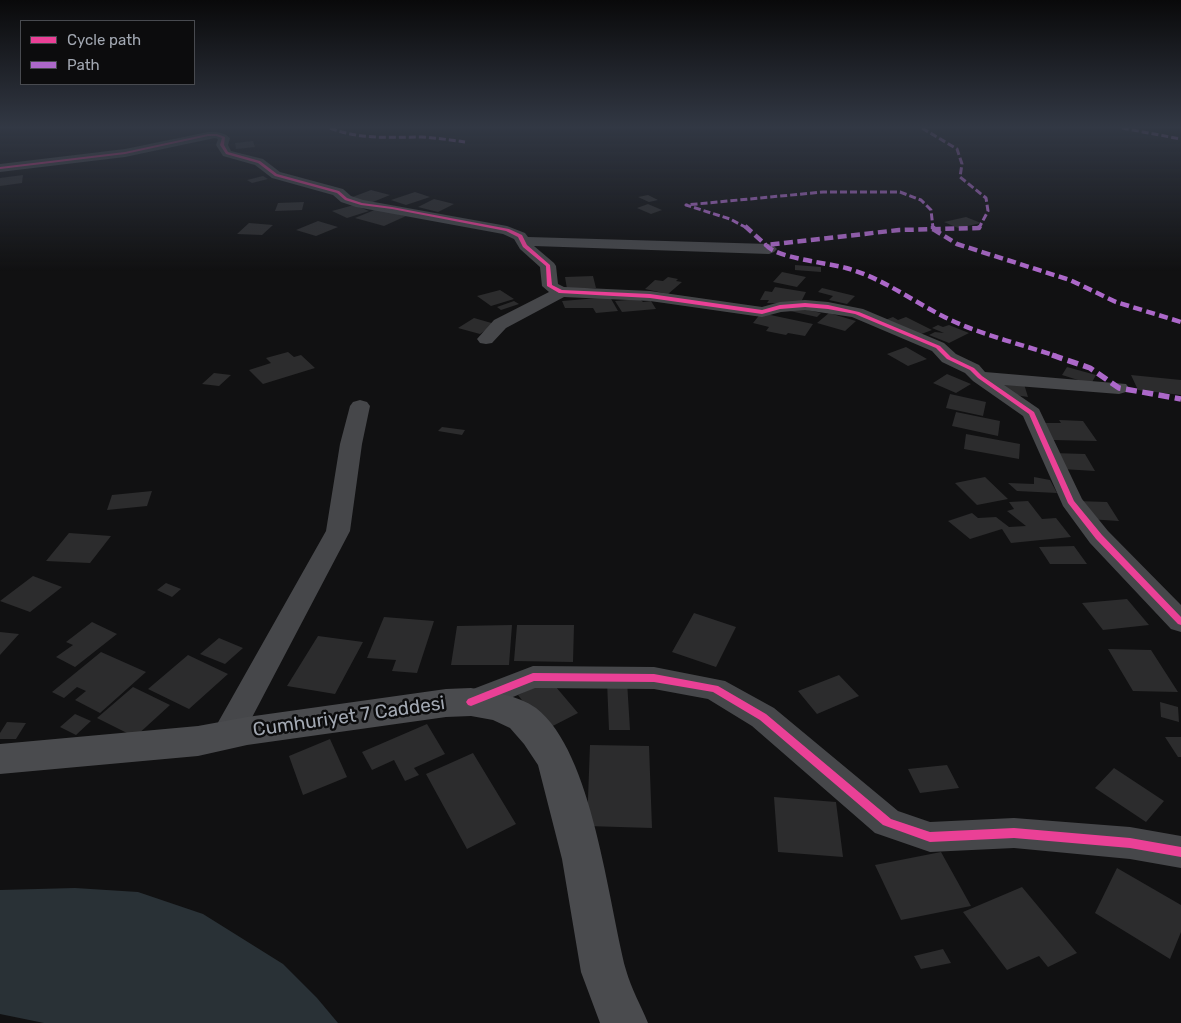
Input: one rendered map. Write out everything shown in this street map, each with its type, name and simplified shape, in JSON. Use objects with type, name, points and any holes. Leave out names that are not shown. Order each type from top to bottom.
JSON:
[{"type":"main road","name":"Cumhuriyet 7 Caddesi","points":[[0,759],[198,741],[349,715],[446,702],[471,702],[499,707],[523,718],[537,734],[554,761],[566,797],[582,859],[604,972],[624,1023]]},
{"type":"street","points":[[279,176],[327,188],[338,192],[346,199],[361,204],[507,230],[520,236],[525,246],[548,266],[550,286],[561,292],[650,296],[762,312],[805,305],[828,306],[857,313],[938,347],[949,358],[972,370],[1032,413],[1039,424],[1071,501],[1099,537],[1181,622]]},
{"type":"street","points":[[522,241],[769,249]]},
{"type":"street","points":[[486,340],[500,324],[561,292]]},
{"type":"street","points":[[980,377],[1119,388]]},
{"type":"street","points":[[226,735],[338,531],[351,444],[360,406]]},
{"type":"street","points":[[471,702],[533,677],[654,678],[715,689],[764,717],[887,822],[921,834],[930,837],[1014,833],[1130,843],[1181,852]]},
{"type":"shaded area","points":[[75,888],[138,892],[203,914],[283,964],[317,998],[338,1023],[44,1023],[0,1014],[0,890]]},
{"type":"building","points":[[23,176],[22,183],[0,186],[0,178]]},
{"type":"building","points":[[263,176],[268,179],[252,183],[247,180]]},
{"type":"building","points":[[371,190],[390,195],[368,204],[350,198]]},
{"type":"building","points":[[415,192],[430,197],[406,205],[391,200]]},
{"type":"building","points":[[648,195],[658,200],[649,202],[638,197]]},
{"type":"building","points":[[434,199],[454,204],[438,212],[418,207]]},
{"type":"building","points":[[304,202],[302,210],[275,211],[278,203]]},
{"type":"building","points":[[648,204],[662,210],[651,214],[637,208]]},
{"type":"building","points":[[354,205],[369,211],[347,218],[332,211]]},
{"type":"building","points":[[377,209],[406,216],[384,226],[355,218]]},
{"type":"building","points":[[966,217],[981,223],[958,228],[944,222]]},
{"type":"building","points":[[318,221],[338,227],[316,236],[296,230]]},
{"type":"building","points":[[249,223],[273,225],[262,235],[237,234]]},
{"type":"building","points":[[795,265],[821,267],[821,272],[795,270]]},
{"type":"building","points":[[782,272],[806,277],[797,287],[773,282]]},
{"type":"building","points":[[593,276],[596,288],[567,289],[565,277]]},
{"type":"building","points":[[668,277],[682,282],[668,294],[645,289],[655,280],[663,281]]},
{"type":"building","points":[[775,287],[806,292],[800,304],[767,303],[769,300],[760,300],[765,291],[772,292]]},
{"type":"building","points":[[822,288],[855,296],[847,304],[829,300],[833,296],[818,292]]},
{"type":"building","points":[[500,290],[514,299],[491,306],[477,296]]},
{"type":"building","points":[[610,297],[618,311],[596,313],[593,308],[565,308],[562,301]]},
{"type":"building","points":[[640,299],[643,302],[651,301],[656,309],[622,312],[615,301]]},
{"type":"building","points":[[514,301],[519,304],[501,310],[497,307]]},
{"type":"building","points":[[794,307],[821,313],[817,317],[790,311]]},
{"type":"building","points":[[761,313],[813,324],[805,336],[766,331],[769,327],[753,323]]},
{"type":"building","points":[[829,313],[856,321],[845,331],[817,323]]},
{"type":"building","points":[[893,317],[898,320],[906,317],[932,330],[916,336],[885,320]]},
{"type":"building","points":[[474,318],[495,324],[480,334],[458,328]]},
{"type":"building","points":[[938,325],[943,327],[949,325],[969,333],[949,343],[929,335],[935,332],[944,333],[932,328]]},
{"type":"building","points":[[906,347],[927,359],[908,366],[887,354]]},
{"type":"building","points":[[288,352],[294,357],[301,355],[315,368],[263,384],[249,370],[271,363],[266,358]]},
{"type":"building","points":[[1067,367],[1096,375],[1091,384],[1062,375]]},
{"type":"building","points":[[214,373],[231,375],[219,386],[202,384]]},
{"type":"building","points":[[947,374],[971,384],[956,393],[933,383]]},
{"type":"building","points":[[1131,375],[1181,380],[1181,395],[1138,390]]},
{"type":"building","points":[[996,381],[1024,384],[1028,397],[1008,394]]},
{"type":"building","points":[[950,394],[986,402],[983,416],[946,408]]},
{"type":"building","points":[[956,412],[1000,421],[998,436],[952,426]]},
{"type":"building","points":[[1059,420],[1083,421],[1097,441],[1053,440],[1042,423],[1061,423]]},
{"type":"building","points":[[442,427],[465,430],[462,435],[438,431]]},
{"type":"building","points":[[966,434],[1020,444],[1019,459],[964,449]]},
{"type":"building","points":[[1053,453],[1085,454],[1095,471],[1062,469]]},
{"type":"building","points":[[985,477],[1008,499],[977,505],[955,483]]},
{"type":"building","points":[[1034,477],[1050,480],[1057,493],[1017,491],[1008,483],[1034,484]]},
{"type":"building","points":[[152,491],[147,506],[107,510],[112,495]]},
{"type":"building","points":[[1028,501],[1042,519],[1056,518],[1071,537],[1011,543],[1002,529],[970,539],[948,521],[972,513],[978,518],[996,517],[1009,527],[1026,526],[1007,511],[1014,509],[1009,502]]},
{"type":"building","points":[[1077,501],[1107,502],[1119,521],[1088,519]]},
{"type":"building","points":[[69,533],[111,536],[90,563],[46,561]]},
{"type":"building","points":[[1074,546],[1087,564],[1050,564],[1039,547]]},
{"type":"building","points":[[33,576],[62,587],[30,612],[0,601]]},
{"type":"building","points":[[166,583],[181,589],[172,597],[157,590]]},
{"type":"building","points":[[1127,599],[1149,625],[1103,630],[1082,603]]},
{"type":"building","points":[[694,613],[736,627],[716,667],[672,652]]},
{"type":"building","points":[[384,617],[434,621],[417,673],[392,671],[396,660],[367,658]]},
{"type":"building","points":[[92,622],[117,634],[75,667],[56,657],[73,645],[66,642]]},
{"type":"building","points":[[512,625],[509,665],[451,665],[457,626]]},
{"type":"building","points":[[517,625],[574,625],[573,662],[514,661]]},
{"type":"building","points":[[0,632],[19,634],[0,655]]},
{"type":"building","points":[[318,636],[363,642],[335,694],[287,686]]},
{"type":"building","points":[[219,638],[243,648],[225,664],[200,654]]},
{"type":"building","points":[[1108,649],[1151,650],[1178,692],[1133,691]]},
{"type":"building","points":[[101,652],[146,672],[100,713],[75,700],[86,691],[77,687],[64,698],[52,692]]},
{"type":"building","points":[[188,655],[228,674],[189,709],[148,689]]},
{"type":"building","points":[[839,675],[859,696],[817,714],[798,691]]},
{"type":"building","points":[[550,680],[578,713],[545,730],[518,695]]},
{"type":"building","points":[[607,681],[627,681],[630,730],[609,730]]},
{"type":"building","points":[[133,687],[170,705],[135,737],[97,718]]},
{"type":"building","points":[[1160,702],[1178,707],[1179,722],[1161,717]]},
{"type":"building","points":[[75,714],[91,721],[76,735],[60,727]]},
{"type":"building","points":[[7,722],[26,723],[16,739],[0,739],[0,733]]},
{"type":"building","points":[[427,724],[445,754],[414,768],[419,775],[405,781],[394,760],[372,770],[362,752]]},
{"type":"building","points":[[1165,737],[1181,737],[1181,757],[1178,757]]},
{"type":"building","points":[[330,739],[347,777],[303,795],[289,756]]},
{"type":"building","points":[[590,745],[649,746],[652,828],[587,826]]},
{"type":"building","points":[[473,753],[516,824],[467,849],[426,774]]},
{"type":"building","points":[[947,765],[959,788],[920,793],[908,769]]},
{"type":"building","points":[[1114,768],[1164,801],[1146,822],[1095,788]]},
{"type":"building","points":[[774,797],[836,802],[843,857],[778,852]]},
{"type":"building","points":[[941,852],[971,906],[901,920],[875,865]]},
{"type":"building","points":[[1117,868],[1181,905],[1181,932],[1170,959],[1095,913]]},
{"type":"building","points":[[1022,887],[1077,953],[1048,967],[1039,956],[1007,970],[963,912]]},
{"type":"building","points":[[943,949],[951,963],[921,969],[914,956]]},
{"type":"marked path","points":[[960,176],[986,198],[988,211],[979,228],[899,230],[766,245],[769,249],[788,256],[846,268],[882,281],[955,322],[1090,368],[1119,388],[1181,399]]},
{"type":"marked path","points":[[766,245],[758,236],[740,223],[686,205],[823,192],[900,192],[921,200],[931,210],[933,229]]},
{"type":"marked path","points":[[933,229],[957,244],[1070,280],[1116,302],[1181,322]]},
{"type":"cycle path","points":[[279,176],[338,192],[346,199],[361,204],[507,230],[520,236],[525,246],[548,266],[550,286],[561,292],[650,296],[762,312],[780,307],[805,305],[828,307],[857,313],[938,347],[949,358],[972,369],[980,377],[1032,413],[1071,501],[1099,537],[1181,622]]},
{"type":"cycle path","points":[[471,702],[533,677],[654,678],[715,689],[763,717],[887,822],[930,837],[1014,833],[1130,843],[1181,852]]}]
